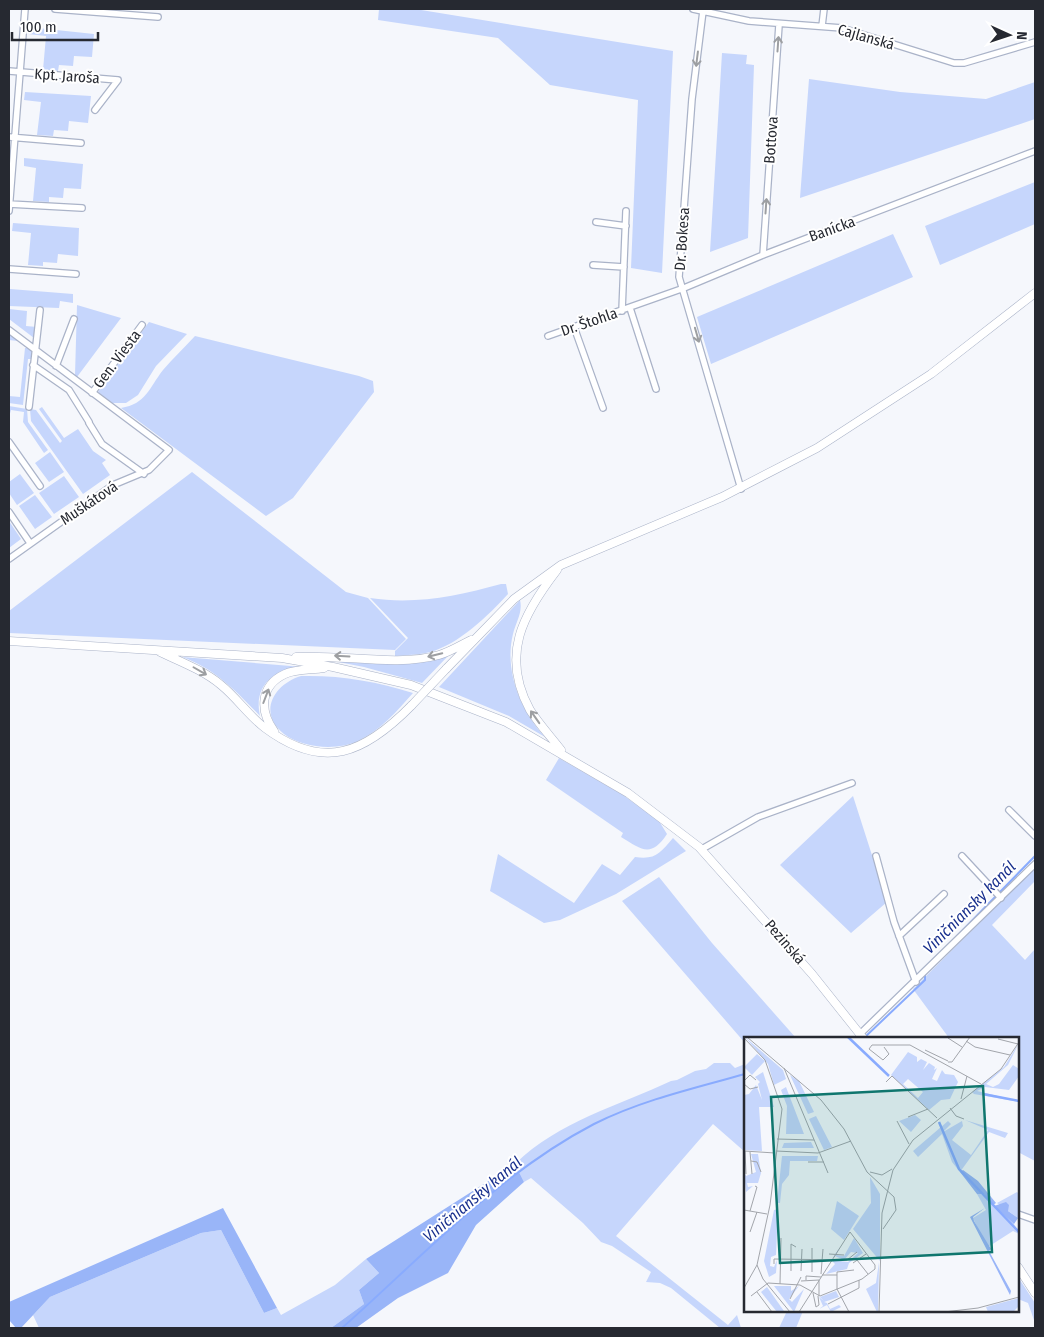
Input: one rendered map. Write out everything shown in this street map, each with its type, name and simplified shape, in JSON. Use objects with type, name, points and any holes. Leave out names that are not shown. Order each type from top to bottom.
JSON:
[{"type":"main road","points":[[156,650],[211,678],[264,727],[296,746],[329,753],[347,750],[378,737],[525,590],[561,565],[741,488],[818,448],[898,397],[960,353],[1035,293]]},
{"type":"main road","points":[[561,565],[526,614],[517,642],[517,659],[519,681],[530,710],[565,755]]},
{"type":"main road","points":[[9,641],[282,658],[325,656],[400,660],[440,655],[475,638]]},
{"type":"main road","name":"Pezinská","points":[[282,658],[333,667],[411,685],[461,703],[506,722],[628,792],[702,850],[812,974],[862,1037]]},
{"type":"main road","points":[[281,738],[269,724],[263,709],[264,697],[272,684],[285,674],[333,667]]},
{"type":"main road","points":[[1019,1269],[1035,1293]]},
{"type":"street","points":[[9,211],[12,138],[21,72],[25,9]]},
{"type":"street","points":[[55,9],[158,17]]},
{"type":"street","name":"Cajlanská","points":[[693,9],[749,21],[779,25],[822,26],[851,30],[954,63],[964,63],[1035,42]]},
{"type":"street","points":[[822,26],[824,9]]},
{"type":"street","name":"Dr. Bokesa","points":[[703,11],[692,99],[679,277],[684,288],[741,488]]},
{"type":"street","name":"Bottova","points":[[763,255],[779,25]]},
{"type":"street","name":"Kpt. Jaroša","points":[[9,71],[118,80],[95,110]]},
{"type":"street","points":[[12,138],[81,143]]},
{"type":"street","name":"Banícka","points":[[630,308],[1035,151]]},
{"type":"street","points":[[9,204],[82,208]]},
{"type":"street","points":[[622,311],[626,211]]},
{"type":"street","points":[[596,222],[626,226]]},
{"type":"street","points":[[594,265],[624,267]]},
{"type":"street","points":[[9,269],[76,274]]},
{"type":"street","points":[[630,308],[656,388]]},
{"type":"street","name":"Dr. Štohla","points":[[548,336],[630,308]]},
{"type":"street","points":[[29,407],[40,310]]},
{"type":"street","points":[[56,366],[74,319]]},
{"type":"street","name":"Gen. Viesta","points":[[92,393],[142,325]]},
{"type":"street","points":[[574,328],[602,408]]},
{"type":"street","points":[[9,330],[92,393]]},
{"type":"street","points":[[34,366],[68,390],[102,444],[144,474]]},
{"type":"street","name":"Muškátová","points":[[9,559],[112,485],[144,474],[169,450],[92,393]]},
{"type":"street","points":[[9,442],[40,486]]},
{"type":"street","points":[[9,512],[30,544]]},
{"type":"street","points":[[702,850],[758,817],[852,783]]},
{"type":"street","points":[[1009,810],[1035,836]]},
{"type":"street","points":[[876,856],[894,922],[916,982]]},
{"type":"street","points":[[962,856],[1001,898]]},
{"type":"street","points":[[862,1037],[1035,864]]},
{"type":"street","points":[[899,936],[944,894]]},
{"type":"street","points":[[1019,1214],[1035,1220]]},
{"type":"shaded area","points":[[379,9],[415,9],[673,51],[662,273],[631,268],[638,100],[550,85],[498,38],[378,20]]},
{"type":"shaded area","points":[[28,27],[94,34],[92,57],[74,56],[73,66],[59,65],[58,71],[43,70],[46,36],[28,34]]},
{"type":"shaded area","points":[[722,53],[747,55],[746,64],[754,65],[748,238],[710,252]]},
{"type":"shaded area","points":[[809,79],[900,92],[986,99],[1035,82],[1035,119],[800,198]]},
{"type":"shaded area","points":[[25,92],[91,96],[88,123],[69,121],[68,131],[54,130],[53,136],[37,135],[41,102],[24,100]]},
{"type":"shaded area","points":[[24,158],[83,164],[81,189],[64,188],[63,198],[49,197],[49,202],[33,201],[36,168],[24,166]]},
{"type":"shaded area","points":[[1035,182],[1035,224],[940,265],[925,226]]},
{"type":"shaded area","points":[[13,223],[79,228],[78,256],[58,254],[57,263],[43,262],[43,266],[28,265],[31,233],[12,231]]},
{"type":"shaded area","points":[[893,234],[913,277],[711,364],[697,317]]},
{"type":"shaded area","points":[[10,289],[73,294],[73,303],[60,301],[59,308],[9,306]]},
{"type":"shaded area","points":[[77,305],[121,318],[77,377],[75,375]]},
{"type":"shaded area","points":[[9,309],[27,311],[26,326],[37,327],[34,338],[9,319]]},
{"type":"shaded area","points":[[149,322],[187,334],[156,366],[138,395],[126,403],[112,403],[98,392]]},
{"type":"shaded area","points":[[9,333],[32,350],[31,359],[28,359],[23,405],[9,403],[9,396],[20,397],[25,348],[27,348],[18,341],[9,340]]},
{"type":"shaded area","points":[[195,336],[373,381],[374,392],[293,498],[266,516],[121,408],[142,399],[163,370]]},
{"type":"shaded area","points":[[9,406],[27,409],[28,422],[48,450],[44,453],[23,422],[24,412],[11,410],[9,417]]},
{"type":"shaded area","points":[[42,407],[64,438],[78,429],[93,451],[106,460],[102,463],[110,475],[83,494],[31,421],[30,409],[36,410],[60,443],[62,441],[39,409]]},
{"type":"shaded area","points":[[50,452],[64,472],[49,482],[35,463]]},
{"type":"shaded area","points":[[192,472],[346,592],[368,598],[406,639],[395,650],[9,633],[9,611]]},
{"type":"shaded area","points":[[20,474],[34,493],[17,505],[9,493],[9,482]]},
{"type":"shaded area","points":[[64,476],[79,497],[54,514],[39,493]]},
{"type":"shaded area","points":[[35,495],[52,517],[35,529],[19,506]]},
{"type":"shaded area","points":[[9,521],[21,539],[9,548]]},
{"type":"shaded area","points":[[506,584],[508,594],[472,628],[441,648],[417,654],[395,656],[395,651],[408,638],[370,598],[420,600]]},
{"type":"shaded area","points":[[520,600],[520,613],[513,634],[511,648],[513,675],[516,689],[528,715],[545,737],[509,716],[439,687]]},
{"type":"shaded area","points":[[448,656],[422,683],[364,667],[323,659],[402,663],[433,660]]},
{"type":"shaded area","points":[[182,657],[303,667],[283,671],[268,681],[260,695],[260,716],[233,689],[214,674]]},
{"type":"shaded area","points":[[301,676],[357,680],[413,693],[394,714],[366,737],[340,746],[310,745],[291,739],[284,734],[271,717],[272,700],[277,692],[283,685]]},
{"type":"shaded area","points":[[559,758],[623,795],[659,821],[667,834],[661,842],[651,849],[635,845],[621,837],[623,833],[546,780]]},
{"type":"shaded area","points":[[853,796],[887,902],[851,933],[780,865]]},
{"type":"shaded area","points":[[673,838],[686,851],[616,894],[560,920],[544,923],[490,891],[498,854],[574,903],[602,864],[620,875],[635,857],[642,858],[657,854]]},
{"type":"shaded area","points":[[1035,868],[1035,881],[992,925],[1025,960],[1035,949],[1035,1161],[1019,1153],[1019,1037],[948,1037],[913,989]]},
{"type":"shaded area","points":[[659,877],[712,943],[795,1037],[744,1037],[744,1042],[622,901]]},
{"type":"shaded area","points":[[714,1063],[730,1063],[735,1068],[744,1064],[744,1151],[713,1124],[616,1236],[728,1325],[737,1315],[741,1328],[720,1328],[671,1288],[660,1283],[646,1282],[651,1272],[612,1246],[601,1242],[583,1223],[531,1178],[524,1182],[515,1164],[550,1136],[570,1125],[695,1071],[706,1069]]},
{"type":"shaded area","points":[[515,1164],[524,1182],[476,1225],[448,1273],[398,1298],[356,1328],[331,1328],[364,1304],[359,1290],[379,1273],[366,1259]]},
{"type":"shaded area","points":[[223,1208],[277,1308],[264,1313],[221,1230],[201,1233],[50,1297],[21,1328],[16,1328],[9,1320],[9,1302]]},
{"type":"shaded area","points":[[221,1230],[264,1313],[277,1308],[281,1315],[335,1285],[366,1259],[379,1273],[359,1290],[364,1304],[331,1328],[39,1328],[33,1315],[50,1297],[201,1233]]},
{"type":"shaded area","points":[[1019,1279],[1035,1303],[1035,1323],[1028,1303],[1019,1299]]},
{"type":"shaded area","points":[[787,1312],[803,1312],[796,1328],[779,1328]]},
{"type":"waterway","name":"Viničniansky kanál","points":[[924,970],[1035,856]]},
{"type":"waterway","name":"Viničniansky kanál","points":[[865,1037],[925,980],[925,975]]},
{"type":"waterway","name":"Viničniansky kanál","points":[[342,1328],[462,1218],[525,1167],[559,1144],[594,1124],[631,1108],[669,1095],[744,1074]]}]
